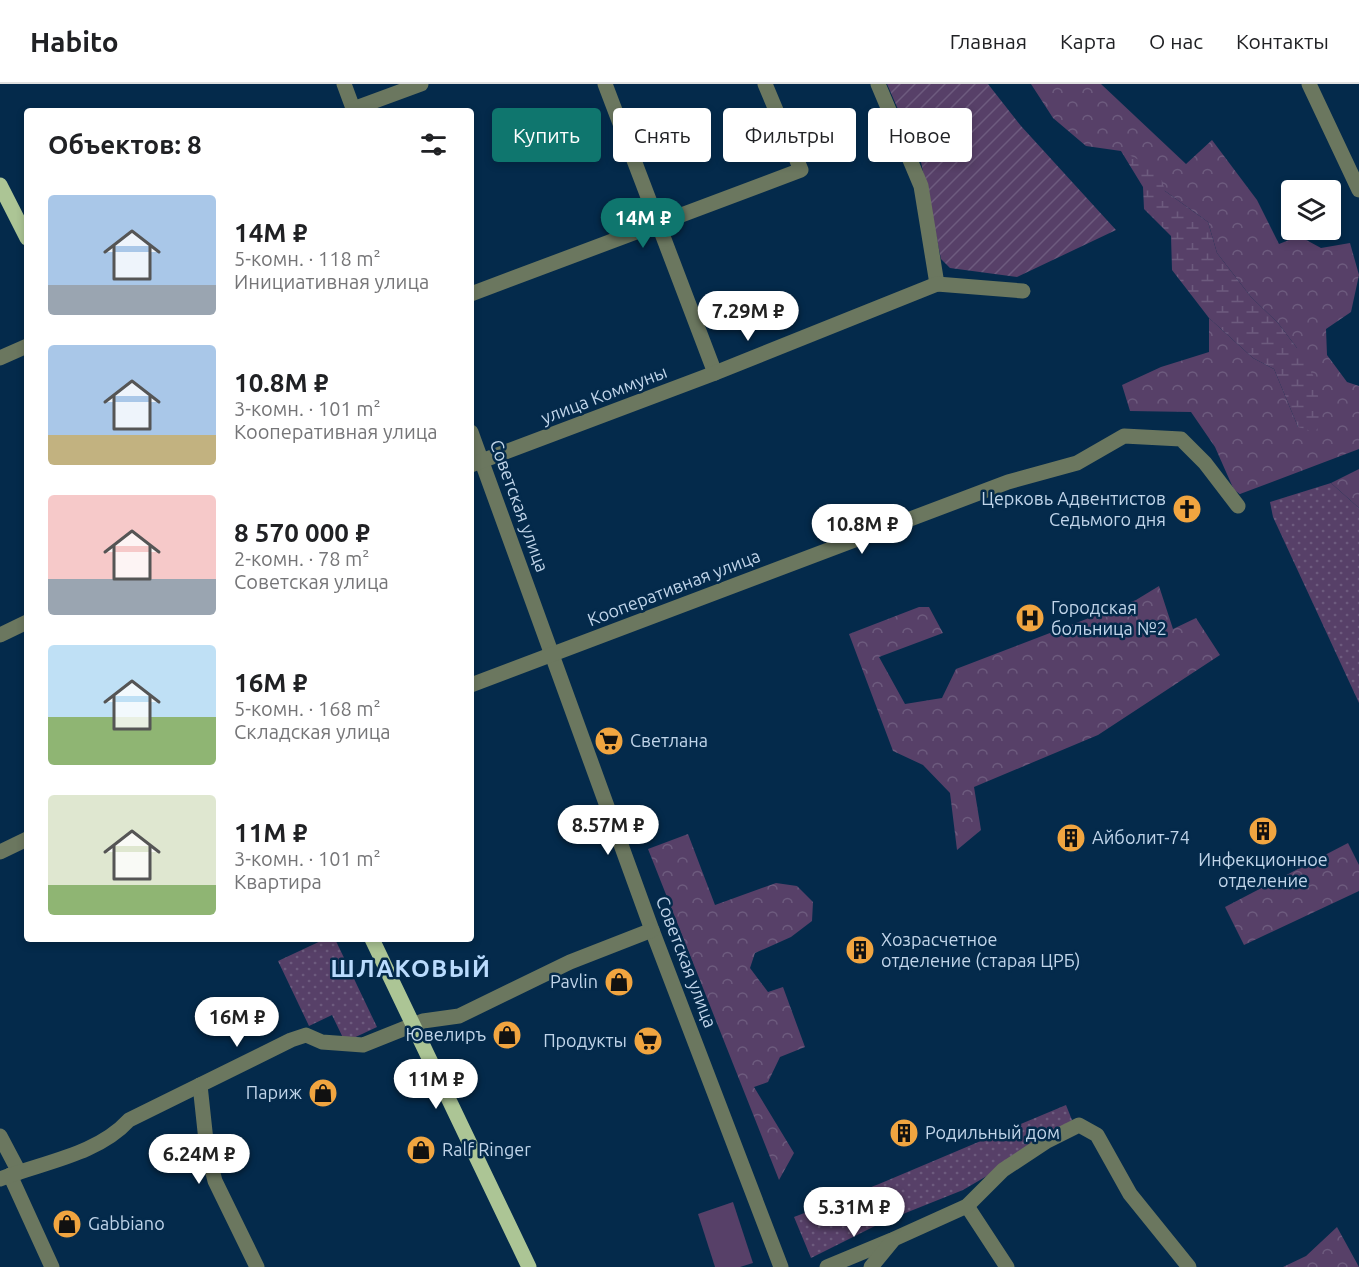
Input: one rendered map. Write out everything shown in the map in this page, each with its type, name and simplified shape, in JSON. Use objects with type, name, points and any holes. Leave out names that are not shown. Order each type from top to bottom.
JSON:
[{"type":"main road","points":[[0,185],[24,232]]},
{"type":"main road","points":[[373,942],[529,1267]]},
{"type":"street","points":[[344,84],[353,108]]},
{"type":"street","points":[[359,108],[421,84]]},
{"type":"street","points":[[605,84],[657,226],[715,373]]},
{"type":"street","points":[[474,293],[801,170],[765,84]]},
{"type":"street","points":[[878,84],[921,186],[937,284]]},
{"type":"street","points":[[1309,84],[1357,180]]},
{"type":"street","name":"улица Коммуны","points":[[476,463],[715,373],[937,284],[1023,291]]},
{"type":"street","points":[[0,358],[24,347]]},
{"type":"street","name":"Кооперативная улица","points":[[474,684],[551,652],[582,644],[1008,482],[1077,463],[1124,436],[1181,439],[1205,463],[1238,506]]},
{"type":"street","name":"Советская улица","points":[[476,463],[551,652],[651,930],[781,1267]]},
{"type":"street","points":[[0,635],[24,623]]},
{"type":"street","points":[[0,852],[24,840]]},
{"type":"street","points":[[10,1176],[85,1149],[115,1135],[129,1120],[291,1040],[306,1035],[322,1042],[363,1045],[413,1025],[459,1016],[570,962],[651,930]]},
{"type":"street","points":[[200,1085],[207,1150],[215,1181],[257,1267]]},
{"type":"street","points":[[827,1267],[967,1206],[1003,1170],[1047,1141],[1079,1125],[1097,1135],[1130,1194],[1189,1267]]},
{"type":"street","points":[[0,1136],[10,1176],[52,1267]]},
{"type":"street","points":[[967,1206],[1007,1267]]},
{"type":"street","points":[[872,1267],[894,1239]]},
{"type":"green space","points":[[887,84],[988,84],[1021,126],[1116,230],[1017,277],[950,268],[941,259],[921,162],[972,162],[972,108],[897,108]]},
{"type":"green space","points":[[1031,84],[1101,84],[1186,164],[1212,140],[1257,200],[1279,244],[1289,240],[1306,240],[1321,248],[1350,243],[1359,275],[1351,312],[1326,329],[1327,355],[1347,382],[1359,386],[1359,449],[1240,494],[1234,490],[1215,447],[1191,412],[1130,411],[1122,385],[1161,367],[1209,352],[1209,318],[1253,358],[1274,369],[1298,427],[1297,348],[1278,323],[1251,297],[1217,253],[1208,222],[1165,191],[1121,151],[1086,146],[1053,118]]},
{"type":"green space","points":[[1121,151],[1159,170],[1165,191],[1208,222],[1217,253],[1251,297],[1278,323],[1297,348],[1314,377],[1323,420],[1315,432],[1298,427],[1274,369],[1253,358],[1209,318],[1172,270],[1171,236],[1144,209],[1143,187]]},
{"type":"green space","points":[[1359,469],[1359,508],[1331,483]]},
{"type":"green space","points":[[1331,483],[1359,508],[1359,703],[1273,517],[1270,502]]},
{"type":"green space","points":[[1159,586],[1173,629],[1196,618],[1220,655],[1098,735],[974,787],[981,830],[957,850],[950,793],[923,765],[893,751],[849,634],[919,607],[929,607],[943,633],[879,657],[905,704],[942,698],[956,669],[1136,600]]},
{"type":"green space","points":[[688,834],[715,905],[776,883],[797,886],[813,902],[812,921],[791,937],[755,953],[750,968],[768,992],[783,987],[805,1047],[780,1057],[768,1082],[754,1087],[794,1153],[779,1180],[648,849]]},
{"type":"green space","points":[[1348,843],[1359,865],[1359,891],[1244,945],[1225,907]]},
{"type":"green space","points":[[319,942],[336,942],[377,1027],[345,1042],[332,1015],[309,1026],[278,961]]},
{"type":"green space","points":[[1066,1105],[1074,1125],[963,1190],[883,1222],[811,1258],[794,1217],[879,1184]]},
{"type":"green space","points":[[733,1202],[753,1263],[740,1267],[715,1267],[698,1214]]},
{"type":"green space","points":[[1337,1227],[1359,1267],[1283,1267],[1306,1256]]},
{"type":"place","name":"Церковь Адвентистов Седьмого дня","points":[[1187,509]]},
{"type":"place","name":"Городская больница №2","points":[[1030,618]]},
{"type":"place","name":"Светлана","points":[[609,741]]},
{"type":"place","name":"Инфекционное отделение","points":[[1263,831]]},
{"type":"place","name":"Айболит-74","points":[[1071,838]]},
{"type":"place","name":"Хозрасчетное отделение (старая ЦРБ)","points":[[860,950]]},
{"type":"place","name":"Pavlin","points":[[619,982]]},
{"type":"place","name":"Ювелиръ","points":[[507,1035]]},
{"type":"place","name":"Продукты","points":[[648,1041]]},
{"type":"place","name":"Париж","points":[[323,1093]]},
{"type":"place","name":"Родильный дом","points":[[904,1133]]},
{"type":"place","name":"Ralf Ringer","points":[[421,1150]]},
{"type":"place","name":"Gabbiano","points":[[67,1224]]},
{"type":"district","name":"ШЛАКОВЫЙ","points":[[411,969]]}]
